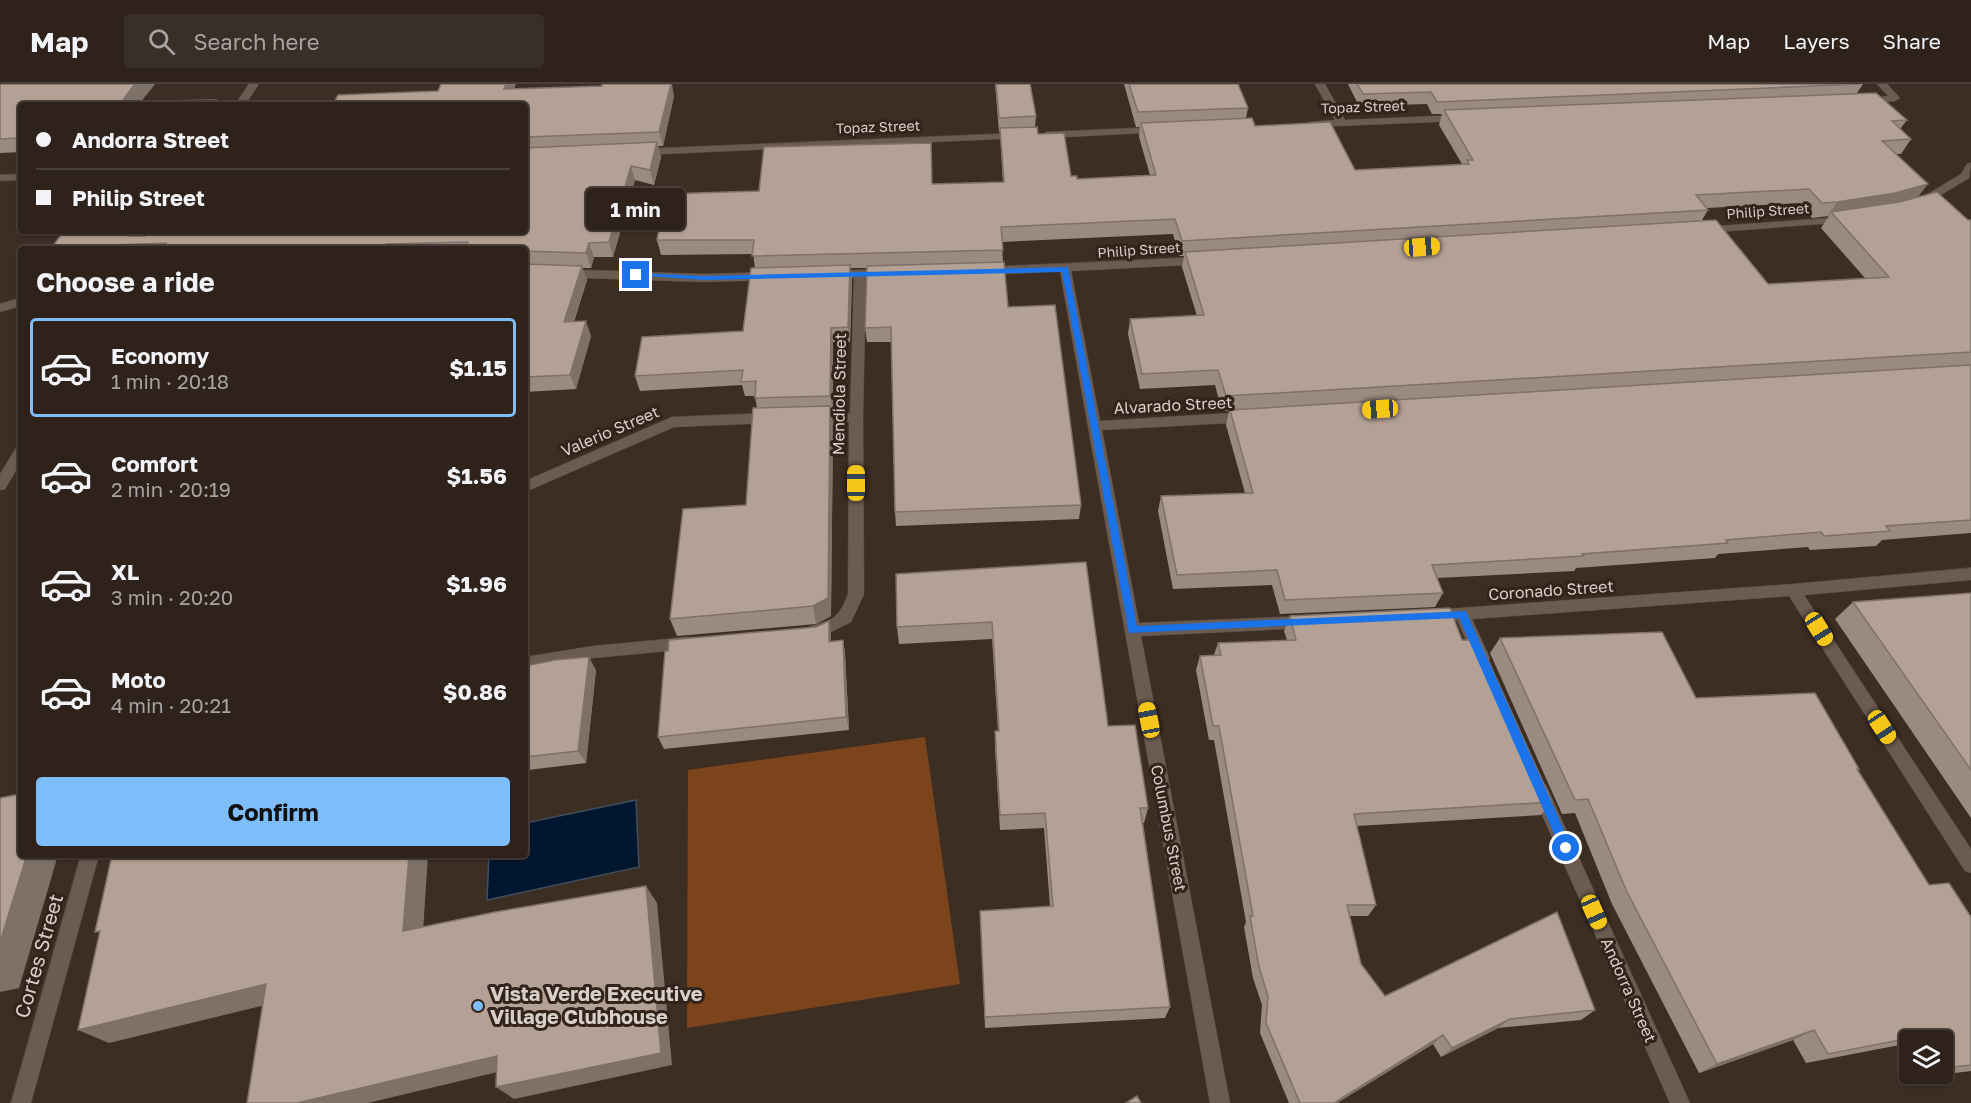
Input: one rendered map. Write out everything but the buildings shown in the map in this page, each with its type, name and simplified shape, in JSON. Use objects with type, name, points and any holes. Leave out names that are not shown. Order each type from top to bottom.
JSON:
[{"type":"street","points":[[242,102],[254,84]]},
{"type":"street","points":[[1320,84],[1341,123]]},
{"type":"street","points":[[1851,102],[1887,101],[1895,98],[1882,84]]},
{"type":"street","name":"Topaz Street","points":[[1306,124],[1472,117]]},
{"type":"street","name":"Topaz Street","points":[[632,152],[1176,129]]},
{"type":"street","points":[[1912,205],[1932,198],[1969,172]]},
{"type":"street","points":[[0,178],[18,177]]},
{"type":"street","name":"Philip Street","points":[[1696,230],[1827,222],[1859,217]]},
{"type":"street","name":"Philip Street","points":[[974,271],[1065,269],[1220,260]]},
{"type":"street","name":"Columbus Street","points":[[1065,269],[1220,1103]]},
{"type":"street","points":[[528,272],[704,278],[782,276]]},
{"type":"street","points":[[815,275],[894,273]]},
{"type":"street","name":"Mendiola Street","points":[[795,634],[819,632],[846,618],[856,594],[856,417],[860,274]]},
{"type":"street","points":[[0,298],[18,300]]},
{"type":"street","points":[[0,308],[18,301]]},
{"type":"street","name":"Alvarado Street","points":[[1096,426],[1261,416]]},
{"type":"street","name":"Valerio Street","points":[[528,486],[672,422],[856,417]]},
{"type":"street","points":[[0,464],[18,457]]},
{"type":"street","points":[[0,485],[18,458]]},
{"type":"street","name":"Coronado Street","points":[[1415,616],[1793,590],[1971,574]]},
{"type":"street","points":[[1793,590],[1971,865]]},
{"type":"street","points":[[1462,614],[1491,679]]},
{"type":"street","points":[[1132,630],[1321,621]]},
{"type":"street","points":[[528,663],[593,652],[700,642]]},
{"type":"street","name":"Andorra Street","points":[[1535,777],[1680,1103]]},
{"type":"street","name":"Cortes Street","points":[[21,1103],[89,858]]},
{"type":"shaded area","points":[[925,737],[960,984],[687,1028],[688,770]]},
{"type":"water","points":[[636,800],[639,867],[487,900],[489,858],[528,858],[528,822]]},
{"type":"place","name":"Vista Verde Executive Village Clubhouse","points":[[478,1006]]},
{"type":"route","points":[[636,275],[704,278],[1065,269],[1096,426],[1132,630],[1462,614],[1566,848]]}]
